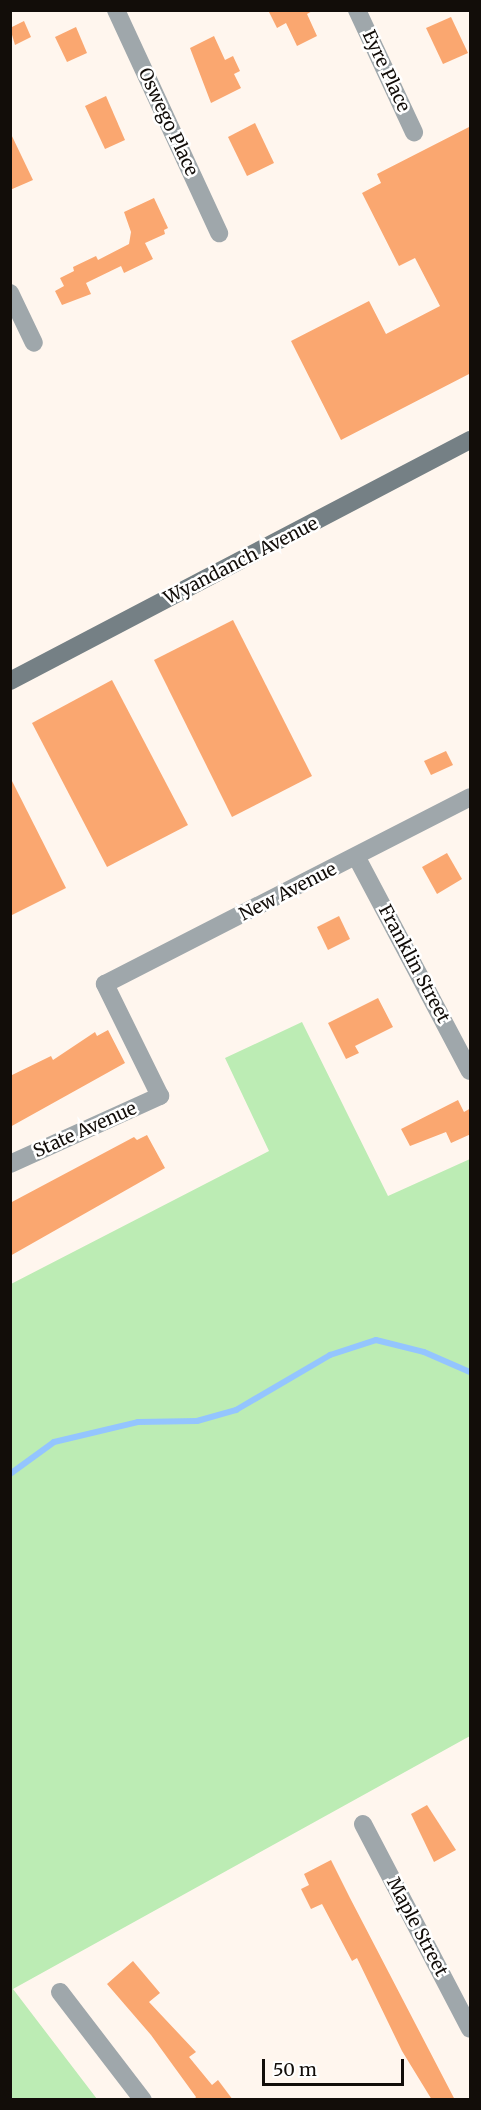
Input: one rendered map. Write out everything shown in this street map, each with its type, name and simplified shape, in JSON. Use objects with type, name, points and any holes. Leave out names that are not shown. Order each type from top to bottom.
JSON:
[{"type":"street","name":"Oswego Place","points":[[116,10],[219,233]]},
{"type":"street","name":"Eyre Place","points":[[357,10],[414,132]]},
{"type":"street","points":[[10,292],[34,343]]},
{"type":"street","name":"Wyandanch Avenue","points":[[10,681],[471,440]]},
{"type":"street","name":"New Avenue","points":[[160,1096],[105,984],[357,858],[471,797]]},
{"type":"street","name":"Franklin Street","points":[[357,858],[465,1048],[471,1071]]},
{"type":"street","name":"State Avenue","points":[[10,1164],[160,1096]]},
{"type":"street","name":"Maple Street","points":[[363,1824],[471,2029]]},
{"type":"street","points":[[60,1992],[144,2100]]},
{"type":"green space","points":[[302,1022],[388,1196],[470,1159],[470,1736],[13,1989],[97,2099],[11,2099],[11,1284],[269,1151],[225,1058]]},
{"type":"building","points":[[268,10],[314,10],[307,14],[317,36],[297,46],[286,23],[277,28]]},
{"type":"building","points":[[451,17],[468,53],[443,64],[426,28]]},
{"type":"building","points":[[24,21],[31,37],[15,45],[10,28]]},
{"type":"building","points":[[76,27],[87,53],[67,62],[55,37]]},
{"type":"building","points":[[214,36],[225,60],[233,56],[240,71],[234,74],[241,88],[211,103],[190,48]]},
{"type":"building","points":[[106,96],[125,140],[105,149],[85,106]]},
{"type":"building","points":[[255,123],[274,163],[247,176],[228,137]]},
{"type":"building","points":[[471,126],[471,373],[341,440],[291,341],[369,301],[386,334],[440,306],[415,258],[399,266],[362,193],[381,183],[377,174]]},
{"type":"building","points":[[10,132],[33,180],[10,190]]},
{"type":"building","points":[[154,198],[168,228],[164,230],[165,234],[145,243],[153,259],[124,273],[121,266],[86,283],[91,294],[62,305],[55,291],[64,286],[60,278],[74,271],[73,267],[96,256],[98,260],[129,244],[131,232],[124,212]]},
{"type":"building","points":[[233,620],[312,776],[232,817],[154,660]]},
{"type":"building","points":[[112,680],[188,825],[107,867],[32,723]]},
{"type":"building","points":[[446,751],[453,765],[431,775],[424,761]]},
{"type":"building","points":[[10,777],[66,888],[10,916]]},
{"type":"building","points":[[447,853],[462,879],[437,894],[422,867]]},
{"type":"building","points":[[339,916],[350,939],[328,950],[317,927]]},
{"type":"building","points":[[378,998],[393,1027],[355,1046],[359,1053],[346,1059],[328,1023]]},
{"type":"building","points":[[108,1030],[125,1063],[10,1127],[10,1076],[51,1056],[53,1060],[95,1032],[97,1036]]},
{"type":"building","points":[[458,1100],[464,1112],[471,1108],[471,1134],[451,1143],[446,1132],[410,1146],[401,1129]]},
{"type":"building","points":[[147,1135],[165,1168],[10,1256],[10,1203],[134,1137],[137,1140]]},
{"type":"building","points":[[427,1805],[456,1850],[434,1862],[411,1814]]},
{"type":"building","points":[[331,1860],[455,2100],[432,2100],[402,2051],[357,1958],[352,1961],[322,1904],[311,1909],[301,1889],[309,1885],[304,1874]]},
{"type":"building","points":[[133,1961],[160,1993],[149,2002],[196,2052],[189,2057],[212,2085],[218,2080],[233,2100],[194,2100],[196,2097],[151,2035],[107,1984]]},
{"type":"waterway","points":[[10,1474],[54,1442],[138,1422],[197,1421],[236,1410],[330,1355],[376,1340],[424,1352],[470,1372]]}]
